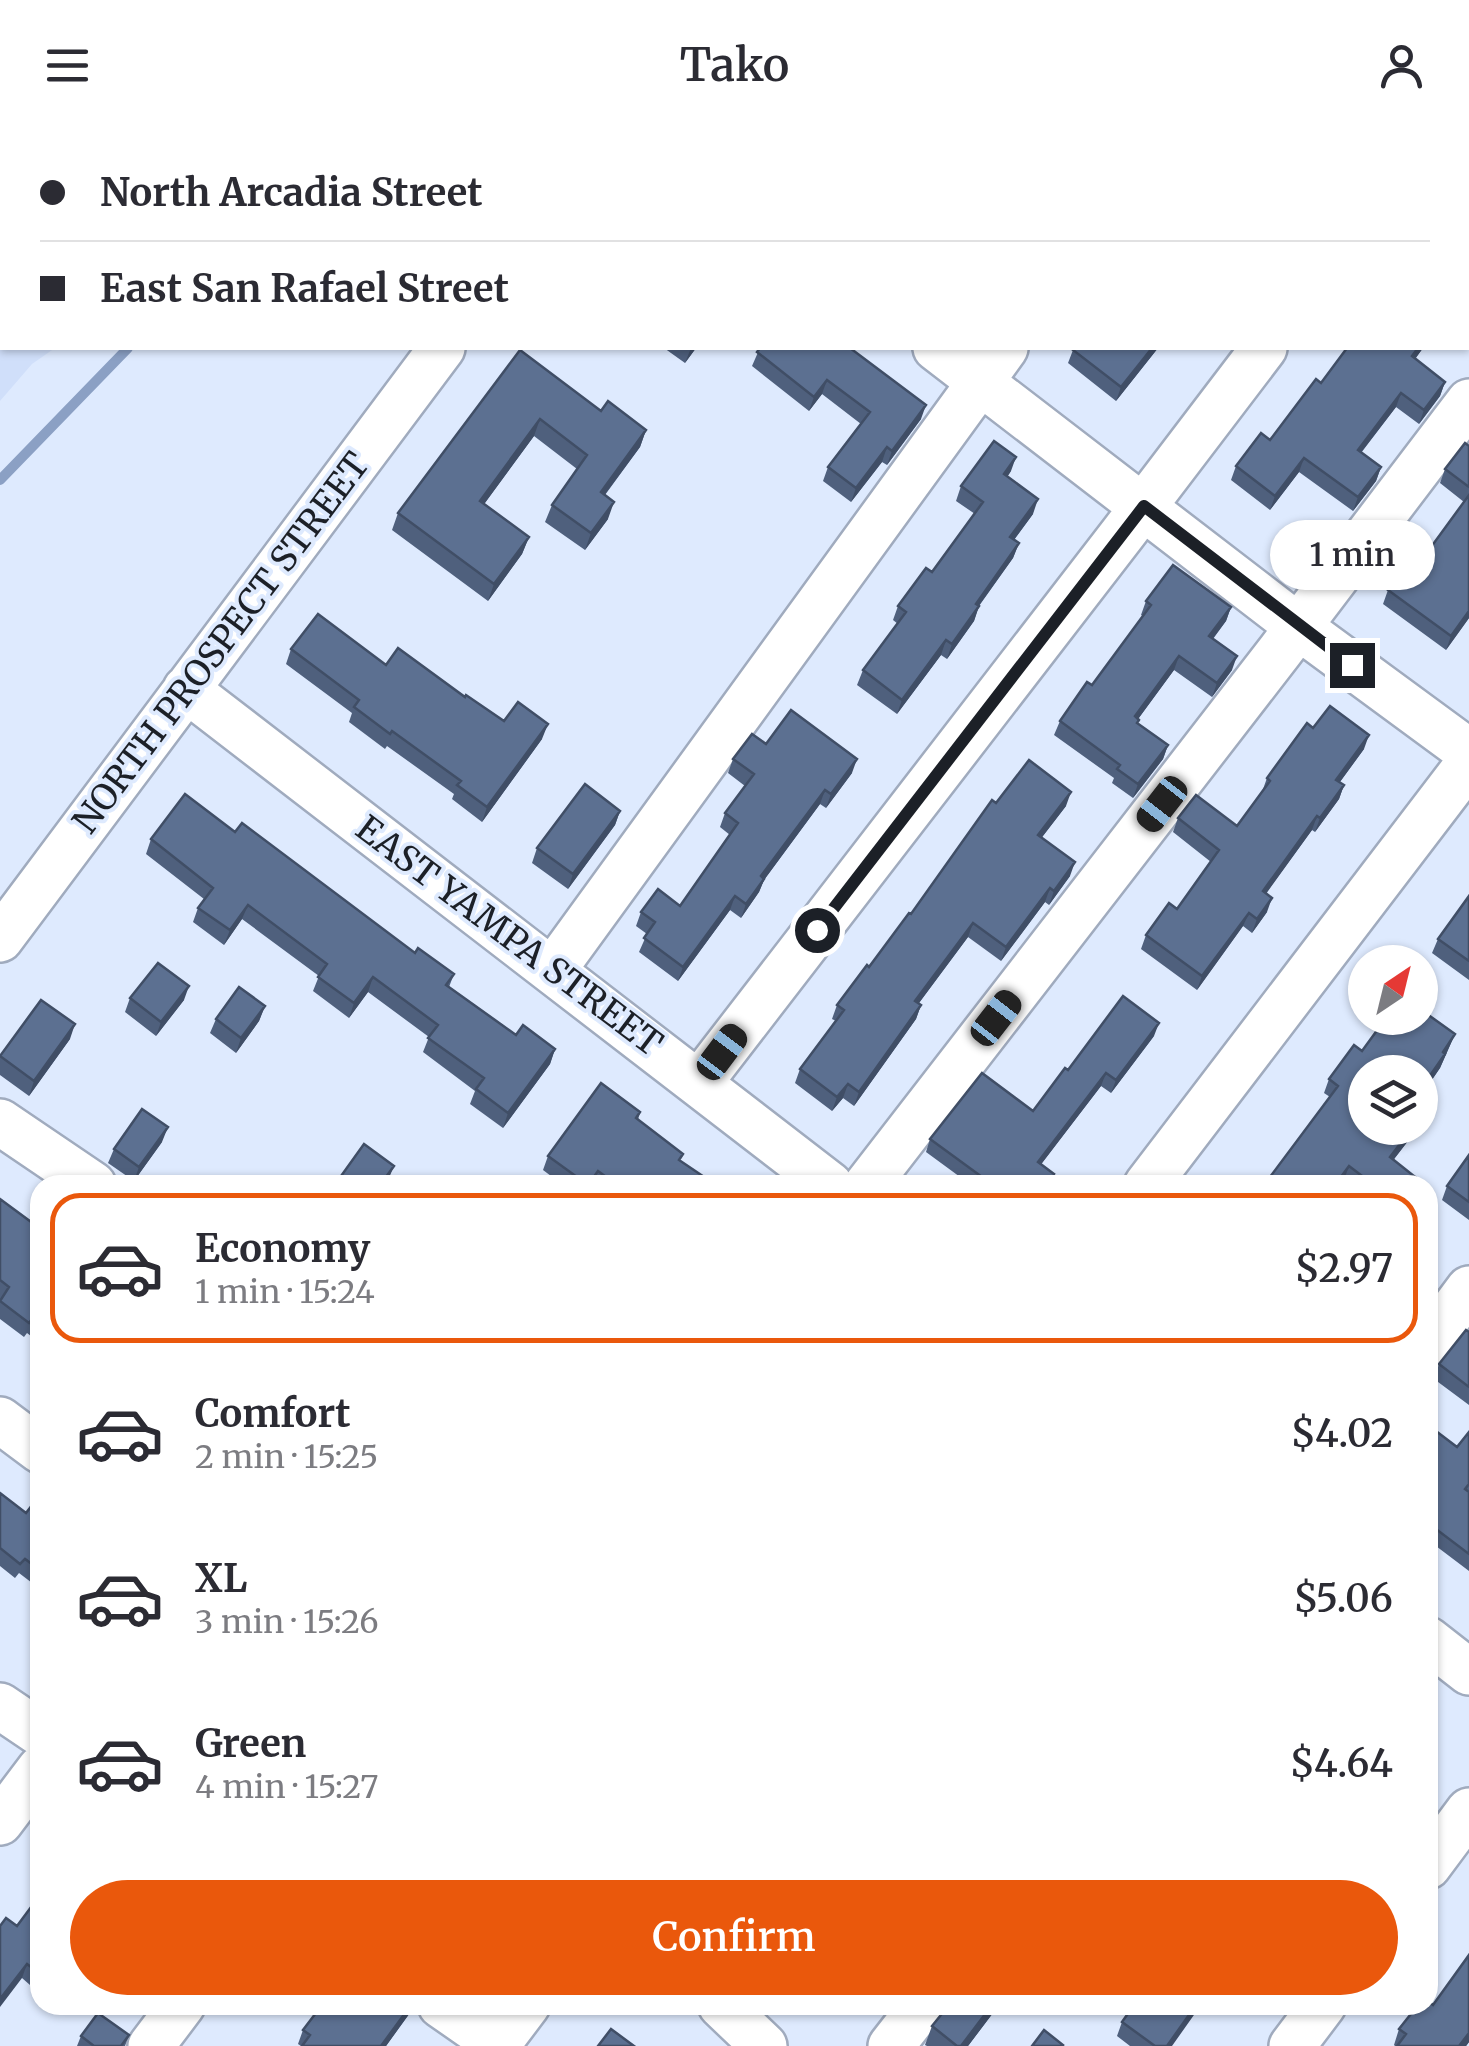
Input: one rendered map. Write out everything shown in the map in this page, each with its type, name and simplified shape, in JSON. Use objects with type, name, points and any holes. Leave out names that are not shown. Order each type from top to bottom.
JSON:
[{"type":"street","name":"NORTH PROSPECT STREET","points":[[0,939],[440,350]]},
{"type":"street","points":[[943,350],[992,364],[1144,506],[1469,752]]},
{"type":"street","points":[[699,1082],[1262,350]]},
{"type":"street","points":[[553,970],[992,364]]},
{"type":"street","points":[[876,1175],[1469,402]]},
{"type":"street","name":"EAST YAMPA STREET","points":[[186,689],[817,1175]]},
{"type":"street","points":[[1155,1175],[1469,762]]},
{"type":"street","points":[[0,1122],[78,1175]]},
{"type":"street","points":[[1438,1331],[1469,1289]]},
{"type":"street","points":[[0,1420],[30,1442]]},
{"type":"street","points":[[1438,1648],[1469,1672]]},
{"type":"street","points":[[0,1706],[30,1726]]},
{"type":"street","points":[[0,1822],[30,1783]]},
{"type":"street","points":[[1438,1853],[1469,1811]]},
{"type":"street","points":[[151,2046],[174,2015]]},
{"type":"street","points":[[455,2015],[496,2045],[520,2015]]},
{"type":"street","points":[[731,2015],[764,2046]]},
{"type":"street","points":[[892,2046],[915,2015]]},
{"type":"street","points":[[1292,2046],[1315,2015]]},
{"type":"shaded area","points":[[0,350],[52,350],[32,364],[0,401]]},
{"type":"building","points":[[520,350],[601,411],[608,401],[646,430],[601,492],[614,502],[591,533],[552,505],[587,455],[540,419],[480,501],[529,537],[494,584],[398,513]]},
{"type":"building","points":[[853,350],[926,405],[892,451],[887,447],[856,488],[828,467],[870,412],[827,380],[814,397],[757,352]]},
{"type":"building","points":[[1073,350],[1150,350],[1121,387]]},
{"type":"building","points":[[1346,350],[1416,350],[1412,356],[1445,382],[1424,410],[1401,393],[1358,450],[1381,467],[1358,497],[1304,458],[1275,496],[1236,466],[1261,433],[1270,440],[1316,379],[1321,383]]},
{"type":"building","points":[[994,441],[1016,457],[1004,474],[1038,499],[1010,537],[1019,543],[976,604],[979,606],[952,644],[946,640],[902,700],[863,670],[906,612],[898,606],[926,568],[932,572],[983,502],[961,486]]},
{"type":"building","points":[[1465,443],[1469,446],[1469,487],[1445,469]]},
{"type":"building","points":[[1469,495],[1469,611],[1451,636],[1388,590],[1419,548],[1426,554]]},
{"type":"building","points":[[1173,565],[1231,607],[1209,636],[1237,656],[1217,683],[1179,656],[1135,716],[1137,723],[1168,745],[1138,784],[1117,769],[1120,765],[1060,721],[1151,605],[1146,601]]},
{"type":"building","points":[[318,614],[386,665],[398,648],[504,721],[518,702],[548,724],[487,807],[457,785],[461,781],[354,707],[359,700],[291,649]]},
{"type":"building","points":[[1330,706],[1369,735],[1336,780],[1344,785],[1263,891],[1272,898],[1257,919],[1249,913],[1202,976],[1146,935],[1169,903],[1177,909],[1219,850],[1178,818],[1196,795],[1237,826],[1307,723],[1313,728]]},
{"type":"building","points":[[791,710],[857,759],[831,794],[825,790],[761,876],[764,879],[746,904],[735,896],[683,967],[644,938],[655,922],[641,912],[658,889],[680,906],[738,823],[725,813],[754,774],[733,759],[752,734],[766,744]]},
{"type":"building","points":[[1029,760],[1071,792],[1038,835],[1075,862],[1054,891],[1050,888],[1006,947],[973,923],[915,1001],[921,1005],[859,1092],[848,1084],[837,1097],[800,1069],[844,1010],[837,1005],[911,914],[992,800],[996,803]]},
{"type":"building","points":[[585,784],[620,811],[573,874],[537,848]]},
{"type":"building","points":[[185,794],[235,832],[242,823],[415,953],[418,948],[454,974],[446,985],[516,1035],[523,1025],[555,1049],[508,1113],[476,1089],[484,1078],[428,1038],[438,1025],[373,977],[354,1003],[318,977],[327,964],[248,905],[230,930],[198,908],[213,888],[151,839]]},
{"type":"building","points":[[1469,896],[1469,961],[1438,939]]},
{"type":"building","points":[[158,963],[189,986],[161,1022],[130,998]]},
{"type":"building","points":[[239,987],[265,1006],[241,1038],[216,1019]]},
{"type":"building","points":[[1123,996],[1159,1023],[1116,1080],[1106,1073],[1038,1162],[1053,1175],[979,1175],[930,1139],[982,1073],[1033,1111],[1065,1068],[1068,1070]]},
{"type":"building","points":[[41,1000],[75,1024],[34,1081],[0,1056]]},
{"type":"building","points":[[1438,1022],[1455,1034],[1438,1064],[1438,1055],[1348,1055],[1348,1145],[1399,1145],[1390,1157],[1413,1175],[1361,1175],[1349,1166],[1342,1175],[1271,1175],[1338,1086],[1329,1079],[1354,1045],[1362,1051],[1374,1035],[1438,1035]]},
{"type":"building","points":[[601,1083],[640,1112],[636,1118],[683,1154],[679,1160],[701,1175],[603,1175],[598,1171],[595,1175],[574,1175],[548,1156]]},
{"type":"building","points":[[142,1109],[168,1127],[139,1167],[114,1149]]},
{"type":"building","points":[[364,1144],[394,1166],[387,1175],[342,1175]]},
{"type":"building","points":[[1469,1155],[1469,1202],[1447,1186]]},
{"type":"building","points":[[0,1199],[30,1221],[29,1323],[0,1301],[9,1287],[0,1280]]},
{"type":"building","points":[[1466,1330],[1469,1332],[1469,1387],[1439,1364]]},
{"type":"building","points":[[1469,1432],[1469,1484],[1465,1489],[1469,1492],[1469,1554],[1438,1531],[1438,1433],[1457,1447]]},
{"type":"building","points":[[0,1493],[26,1513],[30,1508],[30,1563],[25,1559],[20,1564],[0,1548]]},
{"type":"building","points":[[30,1908],[30,1966],[27,1964],[0,1999],[0,1926],[6,1918],[17,1926]]},
{"type":"building","points":[[1469,1955],[1469,2033],[1459,2046],[1397,2046],[1406,2034],[1399,2029],[1410,2015],[1438,2015],[1438,1998]]},
{"type":"building","points":[[97,2015],[129,2035],[121,2046],[94,2046],[81,2036]]},
{"type":"building","points":[[314,2015],[404,2015],[381,2046],[302,2046],[310,2035],[303,2030]]},
{"type":"building","points":[[941,2015],[984,2015],[961,2046],[932,2026]]},
{"type":"building","points":[[1127,2015],[1189,2015],[1167,2046],[1155,2046],[1122,2022]]},
{"type":"building","points":[[611,2029],[634,2046],[598,2046]]},
{"type":"building","points":[[1044,2030],[1063,2045],[1032,2046]]},
{"type":"waterway","points":[[0,480],[126,350]]},
{"type":"route","points":[[817,930],[1144,506],[1352,665]]}]
